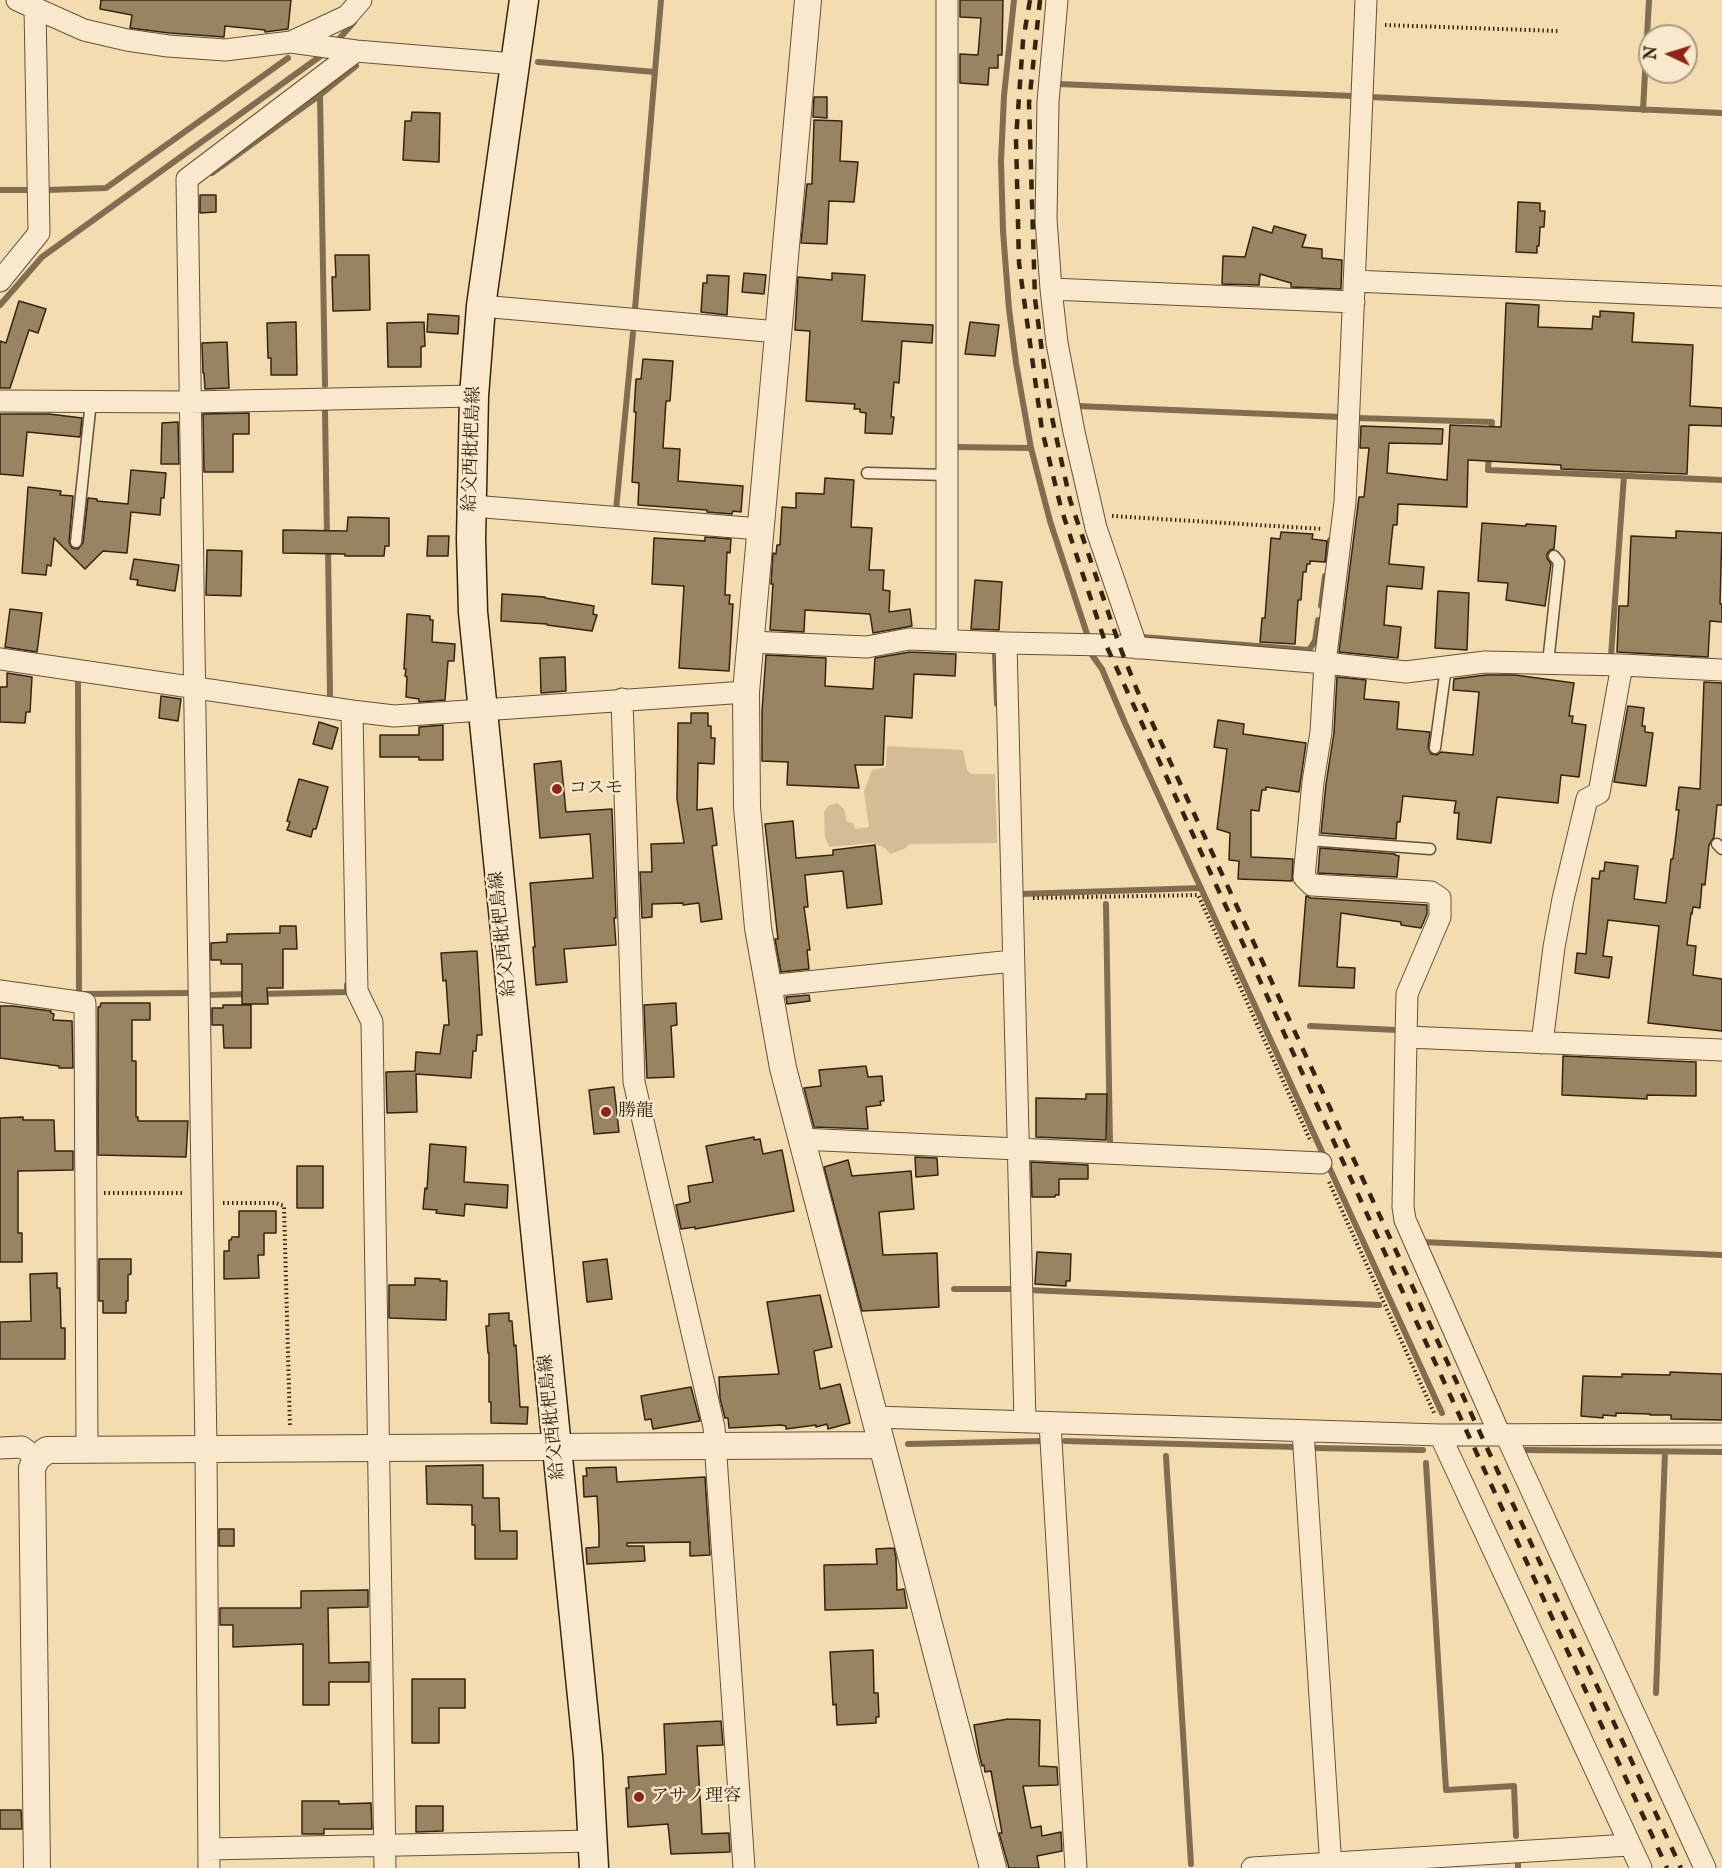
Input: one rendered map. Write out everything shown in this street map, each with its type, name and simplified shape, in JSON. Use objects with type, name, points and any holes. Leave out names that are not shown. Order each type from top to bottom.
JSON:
[{"type":"main road","name":"給父西枇杷島線","points":[[524,0],[481,306],[474,396],[471,506],[473,612],[588,1756],[594,1854]]},
{"type":"street","points":[[808,0],[746,692],[747,807],[758,928],[783,1068],[880,1445],[993,1868]]},
{"type":"street","points":[[947,0],[947,640]]},
{"type":"street","points":[[1057,0],[1048,102],[1046,219],[1057,343],[1071,421],[1096,528],[1137,648]]},
{"type":"street","points":[[1366,0],[1345,502],[1324,663],[1322,732],[1313,782],[1304,877],[1312,885],[1431,892],[1440,898],[1440,918],[1407,994],[1403,1207],[1405,1220],[1705,1868]]},
{"type":"street","points":[[291,42],[352,5]]},
{"type":"street","points":[[0,281],[39,233],[37,6],[84,30],[168,46],[225,50],[291,42],[356,51],[515,64]]},
{"type":"street","points":[[356,51],[187,179],[206,1449],[209,1858],[384,1845],[594,1854]]},
{"type":"street","points":[[1354,281],[1722,297]]},
{"type":"street","points":[[1051,289],[1354,302]]},
{"type":"street","points":[[481,306],[778,332]]},
{"type":"street","points":[[0,401],[189,402],[474,396]]},
{"type":"street","points":[[471,506],[760,529]]},
{"type":"street","points":[[750,642],[867,647],[909,639],[1006,644],[1106,645],[1406,672],[1485,662],[1722,670]]},
{"type":"street","points":[[1006,644],[1025,1422]]},
{"type":"street","points":[[0,659],[394,716],[746,692]]},
{"type":"street","points":[[1542,1043],[1554,947],[1563,899],[1587,799],[1599,793],[1622,665]]},
{"type":"street","points":[[621,699],[634,1082],[714,1427],[744,1868]]},
{"type":"street","points":[[352,711],[357,991],[372,1022],[385,1868]]},
{"type":"street","points":[[767,986],[1013,961]]},
{"type":"street","points":[[0,991],[85,1003],[87,1450]]},
{"type":"street","points":[[1406,1037],[1722,1050]]},
{"type":"street","points":[[801,1139],[1321,1163]]},
{"type":"street","points":[[874,1417],[1442,1435],[1722,1434]]},
{"type":"street","points":[[1050,1423],[1077,1868]]},
{"type":"street","points":[[1303,1431],[1331,1866]]},
{"type":"street","points":[[1442,1435],[1641,1868]]},
{"type":"street","points":[[37,1868],[32,1468],[37,1458],[47,1450],[880,1445]]},
{"type":"street","points":[[0,1448],[22,1447],[37,1458]]},
{"type":"street","points":[[1252,1868],[1509,1860],[1629,1845]]},
{"type":"lane","points":[[76,542],[91,401]]},
{"type":"lane","points":[[867,473],[947,475]]},
{"type":"lane","points":[[1548,663],[1560,562],[1554,556]]},
{"type":"lane","points":[[1435,748],[1446,667]]},
{"type":"lane","points":[[1308,840],[1430,849]]},
{"type":"path","points":[[1365,24],[1558,31]]},
{"type":"path","points":[[1093,514],[1342,530]]},
{"type":"path","points":[[1012,898],[1198,895],[1442,1435]]},
{"type":"path","points":[[86,1193],[202,1198],[276,1203],[284,1206],[290,1449]]},
{"type":"shaded area","points":[[887,746],[963,750],[967,770],[971,774],[995,774],[997,843],[910,844],[890,854],[885,848],[873,843],[829,847],[825,837],[824,812],[828,806],[837,803],[844,809],[847,822],[853,823],[855,829],[869,827],[864,791],[872,770],[886,767]]},
{"type":"building","points":[[101,0],[291,0],[288,29],[265,32],[265,30],[225,26],[224,37],[130,28],[132,15],[100,9]]},
{"type":"building","points":[[960,0],[1003,0],[1002,55],[998,55],[998,68],[989,68],[988,85],[960,83],[960,54],[978,55],[981,18],[960,17]]},
{"type":"building","points":[[814,97],[827,97],[827,118],[813,117]]},
{"type":"building","points":[[412,112],[440,113],[439,162],[403,160],[405,121],[411,121]]},
{"type":"building","points":[[814,120],[842,121],[840,161],[858,162],[854,202],[829,201],[827,244],[801,243],[807,184],[812,184]]},
{"type":"building","points":[[200,195],[216,195],[216,212],[200,213]]},
{"type":"building","points":[[1518,202],[1540,203],[1540,211],[1545,211],[1544,227],[1540,227],[1537,253],[1516,252]]},
{"type":"building","points":[[1274,226],[1306,235],[1302,247],[1322,249],[1322,258],[1342,260],[1341,289],[1291,287],[1291,283],[1260,274],[1259,285],[1222,284],[1223,256],[1245,257],[1253,227],[1272,233]]},
{"type":"building","points":[[335,255],[369,255],[370,310],[333,311],[332,277],[336,277]]},
{"type":"building","points":[[744,273],[766,275],[764,294],[742,292]]},
{"type":"building","points":[[832,273],[865,275],[862,321],[933,325],[932,343],[902,341],[899,383],[894,382],[892,434],[865,433],[866,413],[860,412],[860,409],[854,409],[855,404],[806,401],[810,331],[795,330],[798,277],[832,280]]},
{"type":"building","points":[[707,275],[729,276],[727,315],[701,312],[703,283],[707,283]]},
{"type":"building","points":[[19,301],[46,309],[38,333],[29,330],[10,388],[0,388],[0,341],[6,343]]},
{"type":"building","points":[[1506,303],[1539,305],[1538,327],[1592,329],[1593,316],[1600,317],[1600,311],[1634,313],[1632,342],[1693,345],[1690,406],[1722,408],[1722,426],[1689,425],[1687,474],[1561,469],[1561,465],[1468,460],[1467,507],[1398,504],[1397,525],[1393,525],[1389,564],[1424,567],[1422,589],[1387,586],[1384,625],[1401,627],[1398,658],[1339,652],[1359,497],[1364,497],[1369,448],[1360,448],[1361,426],[1443,429],[1442,444],[1389,443],[1387,473],[1447,480],[1450,425],[1501,427]]},
{"type":"building","points":[[428,314],[459,316],[458,334],[427,332]]},
{"type":"building","points":[[296,322],[297,375],[271,375],[267,323]]},
{"type":"building","points":[[424,322],[425,346],[421,347],[421,367],[388,367],[387,323]]},
{"type":"building","points":[[970,322],[999,325],[995,356],[965,354]]},
{"type":"building","points":[[227,342],[229,388],[205,389],[202,343]]},
{"type":"building","points":[[643,359],[673,361],[670,401],[666,401],[663,448],[680,449],[678,481],[743,486],[741,512],[733,511],[732,514],[638,505],[639,483],[632,482],[636,412],[634,412],[636,379],[641,379]]},
{"type":"building","points":[[249,413],[249,434],[233,434],[233,472],[204,472],[203,414]]},
{"type":"building","points":[[0,414],[49,414],[82,418],[80,437],[27,432],[23,476],[0,474]]},
{"type":"building","points":[[178,422],[179,464],[161,464],[162,423]]},
{"type":"building","points":[[131,470],[166,473],[160,515],[131,512],[127,553],[103,551],[85,569],[54,538],[51,566],[47,565],[46,575],[22,573],[28,487],[61,491],[60,495],[73,496],[69,542],[72,548],[78,549],[83,543],[88,498],[128,504]]},
{"type":"building","points":[[825,478],[854,480],[851,527],[872,528],[869,570],[884,570],[883,590],[890,591],[889,612],[910,609],[912,626],[873,633],[870,614],[805,610],[804,632],[770,630],[773,553],[776,554],[777,545],[780,545],[782,507],[796,508],[796,493],[824,494]]},
{"type":"building","points":[[348,517],[389,518],[389,546],[385,546],[384,556],[283,553],[283,530],[347,531]]},
{"type":"building","points":[[1482,523],[1556,526],[1554,549],[1547,554],[1551,564],[1545,606],[1506,600],[1508,583],[1478,581]]},
{"type":"building","points":[[1676,531],[1722,533],[1720,604],[1722,604],[1722,622],[1710,621],[1708,657],[1617,652],[1619,606],[1628,606],[1631,536],[1676,538]]},
{"type":"building","points":[[1281,532],[1313,534],[1312,539],[1327,541],[1325,562],[1310,561],[1306,572],[1303,572],[1301,600],[1298,600],[1295,644],[1260,642],[1262,618],[1265,618],[1271,538],[1280,539]]},
{"type":"building","points":[[428,536],[449,536],[448,556],[427,556]]},
{"type":"building","points":[[705,537],[731,539],[730,553],[727,552],[725,595],[730,595],[729,604],[733,604],[729,671],[679,668],[684,586],[652,584],[654,538],[705,541]]},
{"type":"building","points":[[207,550],[242,551],[241,596],[206,595]]},
{"type":"building","points":[[134,559],[179,565],[175,591],[137,585],[138,580],[130,579]]},
{"type":"building","points":[[975,580],[1002,582],[999,630],[971,629]]},
{"type":"building","points":[[1438,591],[1469,593],[1467,650],[1435,648]]},
{"type":"building","points":[[502,594],[545,597],[594,606],[593,614],[597,615],[592,631],[547,624],[501,621]]},
{"type":"building","points":[[10,609],[42,613],[37,652],[5,647]]},
{"type":"building","points":[[407,614],[430,616],[430,620],[433,620],[432,642],[455,644],[454,661],[448,661],[445,700],[419,702],[419,699],[406,697],[407,677],[405,676],[406,669],[404,669]]},
{"type":"building","points":[[910,652],[956,654],[955,676],[914,674],[912,718],[885,716],[883,765],[855,765],[859,788],[787,785],[788,762],[762,761],[762,711],[766,655],[826,658],[825,686],[873,689],[875,658]]},
{"type":"building","points":[[565,657],[566,691],[541,693],[540,658]]},
{"type":"building","points":[[7,673],[32,677],[30,712],[26,712],[25,723],[0,722],[0,687],[7,687]]},
{"type":"building","points":[[1486,675],[1515,675],[1574,683],[1569,716],[1573,716],[1572,723],[1586,725],[1579,777],[1561,775],[1558,803],[1497,797],[1491,843],[1457,839],[1459,813],[1454,813],[1456,801],[1403,796],[1396,839],[1321,833],[1334,733],[1337,677],[1366,680],[1364,699],[1399,702],[1397,729],[1430,732],[1428,748],[1431,754],[1437,755],[1441,752],[1473,755],[1479,692],[1453,690],[1454,679]]},
{"type":"building","points":[[1704,682],[1722,683],[1722,805],[1717,805],[1714,837],[1709,845],[1705,885],[1702,884],[1700,908],[1693,907],[1691,913],[1687,945],[1696,946],[1693,975],[1722,979],[1722,1031],[1648,1023],[1659,926],[1608,920],[1603,956],[1612,957],[1609,978],[1575,973],[1577,953],[1586,954],[1592,878],[1599,879],[1600,871],[1604,871],[1605,862],[1638,866],[1634,899],[1666,903],[1679,810],[1676,810],[1679,787],[1700,789]]},
{"type":"building","points":[[161,696],[181,699],[178,721],[159,718]]},
{"type":"building","points":[[1628,706],[1644,708],[1642,726],[1645,726],[1645,732],[1653,733],[1646,786],[1614,782]]},
{"type":"building","points":[[691,713],[708,713],[711,738],[715,738],[714,764],[698,763],[697,810],[712,808],[717,845],[712,846],[722,919],[701,922],[699,903],[652,904],[652,917],[642,918],[640,872],[652,872],[651,844],[684,843],[677,799],[678,723],[691,723]]},
{"type":"building","points":[[1218,720],[1244,724],[1243,734],[1306,743],[1299,792],[1266,787],[1266,790],[1262,790],[1259,811],[1251,810],[1251,857],[1293,859],[1292,881],[1238,879],[1239,861],[1229,860],[1230,833],[1217,829],[1227,749],[1214,747]]},
{"type":"building","points":[[319,722],[338,728],[332,749],[313,744]]},
{"type":"building","points":[[443,725],[443,760],[419,760],[419,757],[380,757],[380,735],[419,735],[419,727]]},
{"type":"building","points":[[561,761],[566,812],[612,809],[616,945],[564,949],[567,982],[536,985],[530,883],[593,878],[590,834],[540,838],[534,764]]},
{"type":"building","points":[[299,779],[328,787],[316,829],[313,829],[311,837],[287,830],[290,822],[287,821]]},
{"type":"building","points":[[793,821],[796,858],[833,855],[833,850],[875,845],[882,904],[847,908],[843,871],[805,875],[808,907],[804,907],[810,950],[807,950],[809,969],[781,972],[775,939],[778,939],[765,824]]},
{"type":"building","points":[[1320,848],[1395,854],[1399,856],[1397,877],[1318,873]]},
{"type":"building","points":[[1306,896],[1427,905],[1427,914],[1421,928],[1401,925],[1401,922],[1341,913],[1337,967],[1355,968],[1354,988],[1299,986]]},
{"type":"building","points":[[280,926],[296,926],[297,949],[283,949],[283,988],[267,988],[268,1004],[242,1004],[242,964],[221,964],[221,960],[211,960],[211,943],[227,942],[227,934],[280,933]]},
{"type":"building","points":[[477,951],[482,1035],[477,1035],[471,1078],[416,1074],[417,1112],[387,1113],[386,1072],[415,1071],[416,1052],[440,1054],[444,1025],[449,1025],[446,980],[443,981],[441,953]]},
{"type":"building","points":[[809,995],[810,1001],[787,1004],[786,997]]},
{"type":"building","points":[[101,1003],[150,1003],[150,1020],[132,1020],[132,1061],[136,1061],[136,1117],[138,1121],[188,1121],[186,1157],[98,1155],[98,1007]]},
{"type":"building","points":[[676,1003],[677,1025],[671,1026],[674,1077],[647,1078],[644,1005]]},
{"type":"building","points":[[223,1005],[251,1005],[251,1048],[224,1048],[223,1025],[212,1025],[212,1008],[223,1008]]},
{"type":"building","points":[[0,1006],[51,1011],[54,1014],[53,1020],[72,1021],[73,1068],[59,1068],[59,1066],[0,1058]]},
{"type":"building","points":[[1563,1056],[1696,1062],[1696,1096],[1647,1095],[1647,1099],[1562,1095]]},
{"type":"building","points":[[866,1066],[868,1077],[882,1076],[884,1101],[880,1101],[881,1105],[866,1107],[868,1129],[814,1127],[804,1088],[821,1086],[819,1070]]},
{"type":"building","points":[[614,1087],[619,1132],[594,1134],[589,1090]]},
{"type":"building","points":[[1086,1094],[1107,1094],[1106,1140],[1036,1137],[1036,1098],[1086,1099]]},
{"type":"building","points":[[23,1117],[23,1120],[54,1120],[55,1151],[73,1151],[73,1170],[18,1171],[18,1233],[22,1233],[22,1262],[0,1262],[0,1118]]},
{"type":"building","points":[[754,1137],[754,1140],[760,1139],[763,1154],[782,1150],[794,1211],[695,1229],[695,1227],[681,1229],[676,1205],[690,1202],[688,1186],[713,1182],[706,1146]]},
{"type":"building","points":[[430,1144],[466,1147],[464,1182],[508,1185],[507,1208],[465,1204],[464,1216],[423,1209],[425,1188],[427,1189]]},
{"type":"building","points":[[915,1157],[937,1158],[938,1175],[916,1177]]},
{"type":"building","points":[[848,1160],[852,1176],[911,1171],[914,1209],[879,1212],[883,1255],[937,1253],[939,1307],[862,1311],[824,1167]]},
{"type":"building","points":[[1031,1162],[1088,1165],[1088,1179],[1059,1179],[1059,1195],[1032,1197]]},
{"type":"building","points":[[297,1166],[323,1166],[323,1208],[297,1208]]},
{"type":"building","points":[[239,1211],[276,1211],[276,1233],[264,1233],[264,1255],[258,1255],[259,1278],[224,1279],[224,1251],[229,1251],[229,1240],[232,1237],[239,1237]]},
{"type":"building","points":[[1037,1252],[1071,1254],[1070,1281],[1066,1281],[1066,1286],[1035,1284]]},
{"type":"building","points":[[99,1259],[131,1259],[126,1313],[103,1313],[103,1301],[99,1301]]},
{"type":"building","points":[[607,1259],[612,1299],[587,1302],[583,1262]]},
{"type":"building","points":[[57,1273],[57,1288],[60,1288],[61,1328],[65,1328],[65,1359],[0,1359],[0,1322],[31,1321],[30,1274]]},
{"type":"building","points":[[415,1278],[447,1281],[446,1320],[389,1318],[389,1285],[415,1285]]},
{"type":"building","points":[[820,1295],[832,1347],[814,1351],[820,1389],[840,1384],[850,1423],[828,1429],[827,1424],[786,1429],[786,1426],[781,1425],[729,1428],[728,1418],[725,1418],[720,1398],[719,1377],[779,1374],[767,1302]]},
{"type":"building","points":[[509,1313],[514,1346],[516,1345],[520,1407],[528,1407],[527,1424],[491,1423],[486,1326],[489,1326],[489,1314]]},
{"type":"building","points":[[1670,1372],[1722,1374],[1722,1420],[1671,1419],[1671,1415],[1616,1413],[1616,1416],[1603,1415],[1603,1418],[1581,1416],[1583,1376],[1670,1375]]},
{"type":"building","points":[[691,1387],[700,1421],[653,1429],[651,1419],[645,1420],[641,1396]]},
{"type":"building","points":[[483,1465],[483,1498],[499,1498],[500,1531],[517,1531],[517,1559],[475,1559],[475,1525],[472,1525],[472,1505],[427,1504],[426,1466]]},
{"type":"building","points":[[616,1467],[617,1482],[705,1477],[710,1555],[690,1556],[690,1542],[627,1543],[627,1546],[644,1546],[645,1561],[587,1564],[586,1548],[599,1547],[599,1531],[597,1496],[584,1497],[583,1476],[587,1476],[586,1468]]},
{"type":"building","points":[[219,1529],[234,1529],[234,1546],[219,1546]]},
{"type":"building","points":[[894,1548],[897,1590],[904,1589],[907,1608],[825,1610],[824,1565],[877,1564],[876,1549]]},
{"type":"building","points":[[368,1590],[368,1607],[328,1608],[329,1663],[369,1662],[369,1682],[329,1682],[329,1705],[303,1705],[303,1644],[233,1647],[233,1625],[220,1625],[220,1608],[301,1608],[301,1591]]},
{"type":"building","points":[[873,1650],[874,1693],[878,1693],[879,1717],[876,1717],[876,1723],[837,1725],[836,1704],[833,1705],[830,1652]]},
{"type":"building","points":[[412,1679],[465,1679],[465,1708],[439,1708],[439,1743],[412,1743]]},
{"type":"building","points":[[1008,1719],[1040,1720],[1039,1766],[1057,1767],[1058,1785],[1023,1786],[1031,1828],[1041,1826],[1042,1836],[1061,1832],[1062,1851],[1037,1856],[1039,1868],[1009,1868],[999,1833],[1002,1833],[991,1771],[985,1772],[979,1753],[974,1725]]},
{"type":"building","points":[[721,1721],[723,1745],[697,1746],[702,1834],[729,1833],[730,1852],[671,1854],[668,1824],[628,1827],[626,1788],[629,1788],[628,1777],[666,1774],[664,1724]]},
{"type":"building","points":[[302,1801],[339,1801],[339,1804],[371,1803],[372,1829],[324,1829],[324,1834],[302,1834]]},
{"type":"building","points":[[416,1806],[443,1806],[443,1831],[416,1832]]},
{"type":"building","points":[[0,1810],[21,1810],[22,1829],[0,1829]]},
{"type":"waterway","points":[[635,309],[661,0]]},
{"type":"waterway","points":[[1014,0],[1004,96],[1001,161],[1009,309],[1031,448],[1050,521],[1087,634]]},
{"type":"waterway","points":[[1643,110],[1649,0]]},
{"type":"waterway","points":[[338,40],[354,22]]},
{"type":"waterway","points":[[0,305],[42,257],[322,55]]},
{"type":"waterway","points":[[46,190],[106,188],[288,58]]},
{"type":"waterway","points":[[538,62],[655,72]]},
{"type":"waterway","points":[[212,173],[320,95],[356,66]]},
{"type":"waterway","points":[[1058,84],[1353,96]]},
{"type":"waterway","points":[[320,95],[325,385]]},
{"type":"waterway","points":[[1370,97],[1722,113]]},
{"type":"waterway","points":[[0,190],[28,190]]},
{"type":"waterway","points":[[619,510],[616,510],[633,333]]},
{"type":"waterway","points":[[1077,406],[1341,417],[1340,423]]},
{"type":"waterway","points":[[325,411],[327,537]]},
{"type":"waterway","points":[[1357,418],[1492,422],[1491,434]]},
{"type":"waterway","points":[[954,447],[1031,448]]},
{"type":"waterway","points":[[1489,453],[1488,470],[1722,480]]},
{"type":"waterway","points":[[1611,656],[1624,476]]},
{"type":"waterway","points":[[1326,560],[1330,540]]},
{"type":"waterway","points":[[328,547],[330,697]]},
{"type":"waterway","points":[[1321,606],[1325,576]]},
{"type":"waterway","points":[[1142,637],[1309,650],[1315,641],[1318,620]]},
{"type":"waterway","points":[[995,654],[997,704]]},
{"type":"waterway","points":[[1092,655],[1102,669],[1442,1413]]},
{"type":"waterway","points":[[78,681],[79,994]]},
{"type":"waterway","points":[[1021,894],[1201,888]]},
{"type":"waterway","points":[[1106,904],[1110,1145]]},
{"type":"waterway","points":[[260,994],[347,992],[347,985]]},
{"type":"waterway","points":[[84,994],[188,993]]},
{"type":"waterway","points":[[208,995],[249,994]]},
{"type":"waterway","points":[[1310,1026],[1397,1030]]},
{"type":"waterway","points":[[1422,1242],[1722,1255]]},
{"type":"waterway","points":[[954,1289],[1010,1289]]},
{"type":"waterway","points":[[1028,1290],[1379,1305]]},
{"type":"waterway","points":[[908,1444],[1043,1441]]},
{"type":"waterway","points":[[1065,1441],[1295,1447]]},
{"type":"waterway","points":[[1315,1448],[1423,1450]]},
{"type":"waterway","points":[[1525,1450],[1722,1452]]},
{"type":"waterway","points":[[1656,1693],[1665,1452]]},
{"type":"waterway","points":[[1166,1456],[1191,1864]]},
{"type":"waterway","points":[[1426,1463],[1446,1790],[1514,1786],[1516,1836]]},
{"type":"waterway","points":[[1518,1861],[1518,1868]]},
{"type":"railway","points":[[1030,0],[1023,41],[1016,139],[1019,263],[1042,430],[1061,508],[1106,645],[1667,1868]]},
{"type":"railway","points":[[1040,0],[1029,103],[1035,299],[1049,404],[1070,500],[1120,647],[1137,690],[1681,1868]]},
{"type":"place","name":"コスモ","points":[[557,789]]},
{"type":"place","name":"勝龍","points":[[606,1112]]},
{"type":"place","name":"アサノ理容","points":[[639,1797]]}]
